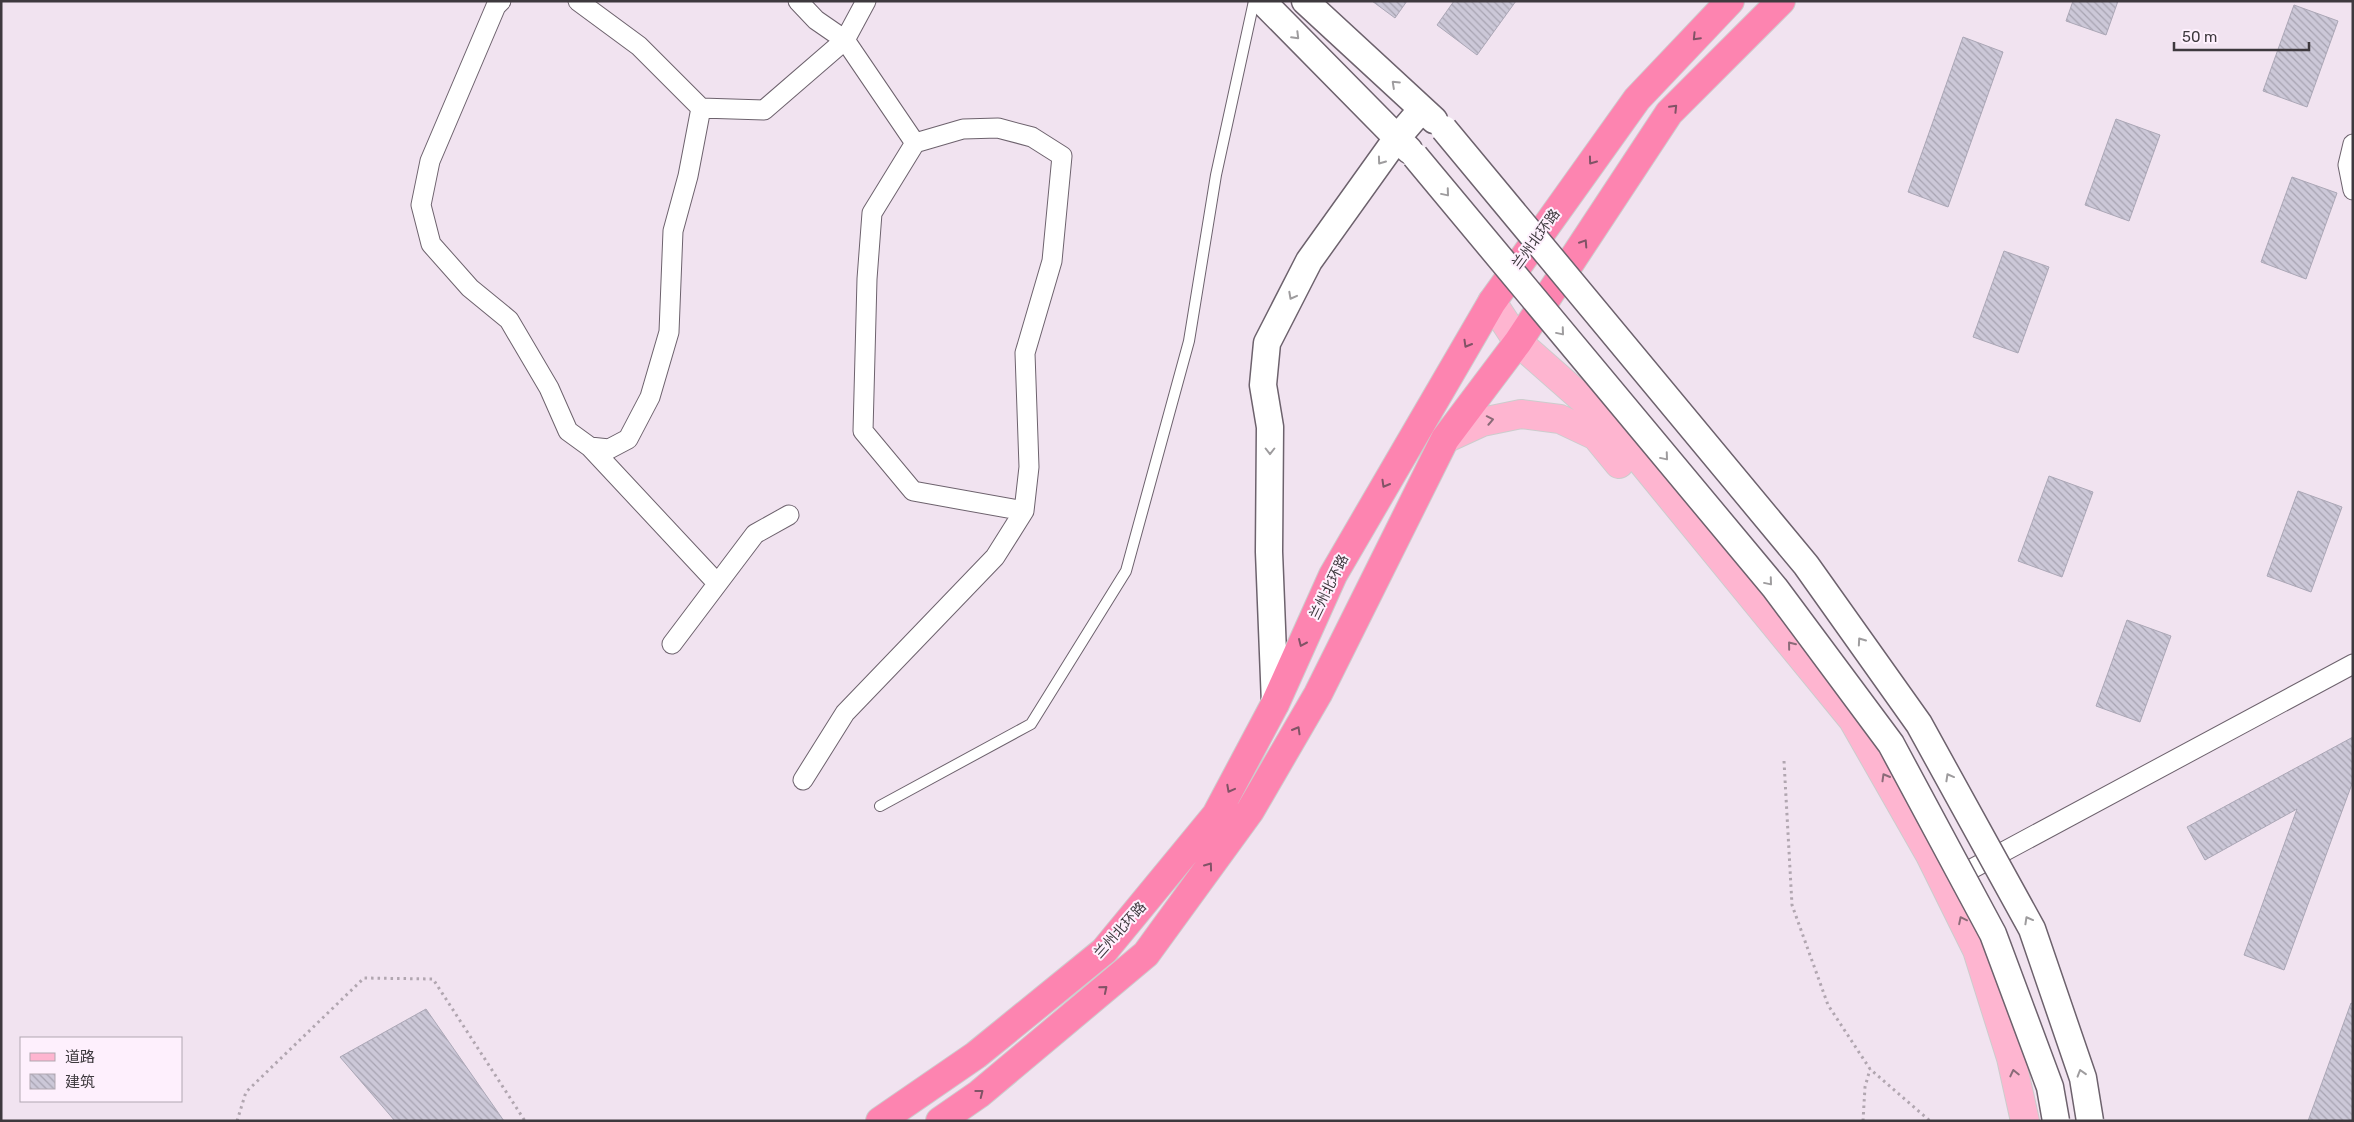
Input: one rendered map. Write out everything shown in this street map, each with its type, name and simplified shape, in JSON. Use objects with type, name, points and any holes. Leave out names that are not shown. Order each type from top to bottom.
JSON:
[{"type":"highway","name":"兰州北环路","points":[[880,1121],[976,1055],[1104,951],[1216,815],[1275,704],[1333,575],[1492,302],[1637,99],[1730,1]]},
{"type":"highway","points":[[940,1121],[979,1094],[1146,954],[1250,811],[1318,694],[1446,439],[1518,342],[1669,113],[1781,1]]},
{"type":"main road","points":[[1262,1],[1406,147],[1775,588],[1891,744],[1994,934],[2050,1087],[2056,1121]]},
{"type":"main road","points":[[1306,1],[1444,129],[1806,565],[1919,724],[2032,929],[2082,1078],[2090,1121]]},
{"type":"main road","points":[[1275,704],[1269,552],[1270,427],[1263,385],[1267,342],[1309,261],[1406,147],[1422,108]]},
{"type":"main road","points":[[1492,302],[1518,342],[1610,422],[1853,720],[1930,855],[1977,950],[2011,1058],[2025,1121]]},
{"type":"main road","points":[[1446,439],[1482,422],[1521,414],[1560,419],[1596,436],[1837,731],[1914,864],[1960,957],[1993,1064],[2006,1121]]},
{"type":"street","points":[[501,1],[496,6],[430,161],[421,205],[431,244],[470,288],[509,320],[549,388],[568,431],[590,447],[717,583]]},
{"type":"street","points":[[578,1],[639,46],[701,108],[764,110],[845,40],[866,1]]},
{"type":"street","points":[[798,1],[816,20],[845,40],[915,143]]},
{"type":"street","points":[[590,447],[609,449],[628,439],[650,397],[670,332],[673,231],[688,176],[701,108]]},
{"type":"street","points":[[802,780],[844,713],[995,557],[1024,511],[1029,467],[1025,353],[1052,262],[1062,156],[1032,137],[998,128],[963,128],[915,143],[872,213],[867,279],[863,431],[913,491],[1024,511]]},
{"type":"street","points":[[2353,144],[2348,165],[2353,190]]},
{"type":"street","points":[[672,644],[755,534],[789,515]]},
{"type":"street","points":[[1945,884],[2353,664]]},
{"type":"lane","points":[[880,806],[1031,724],[1126,572],[1189,341],[1216,175],[1254,1]]},
{"type":"path","points":[[1784,761],[1792,905],[1828,1004],[1870,1069],[1930,1121]]},
{"type":"path","points":[[237,1121],[246,1092],[364,978],[433,979],[524,1121]]},
{"type":"path","points":[[1863,1121],[1865,1087],[1870,1069]]},
{"type":"building","points":[[1372,1],[1407,1],[1395,18]]},
{"type":"building","points":[[1454,1],[1516,1],[1477,55],[1437,25]]},
{"type":"building","points":[[2073,1],[2118,1],[2106,35],[2066,21]]},
{"type":"building","points":[[2294,5],[2338,21],[2307,107],[2263,91]]},
{"type":"building","points":[[1963,37],[2003,52],[1948,207],[1908,192]]},
{"type":"building","points":[[2116,119],[2160,135],[2129,221],[2085,205]]},
{"type":"building","points":[[2292,177],[2337,193],[2306,279],[2261,262]]},
{"type":"building","points":[[2004,251],[2049,267],[2018,353],[1973,337]]},
{"type":"building","points":[[2049,476],[2093,492],[2062,577],[2018,561]]},
{"type":"building","points":[[2298,491],[2342,507],[2311,592],[2267,576]]},
{"type":"building","points":[[2127,620],[2171,636],[2140,722],[2096,706]]},
{"type":"building","points":[[2353,737],[2353,781],[2284,970],[2244,955],[2297,809],[2205,860],[2187,827]]},
{"type":"building","points":[[2351,1003],[2353,1004],[2353,1121],[2308,1121]]},
{"type":"building","points":[[426,1009],[504,1121],[395,1121],[340,1057]]}]
